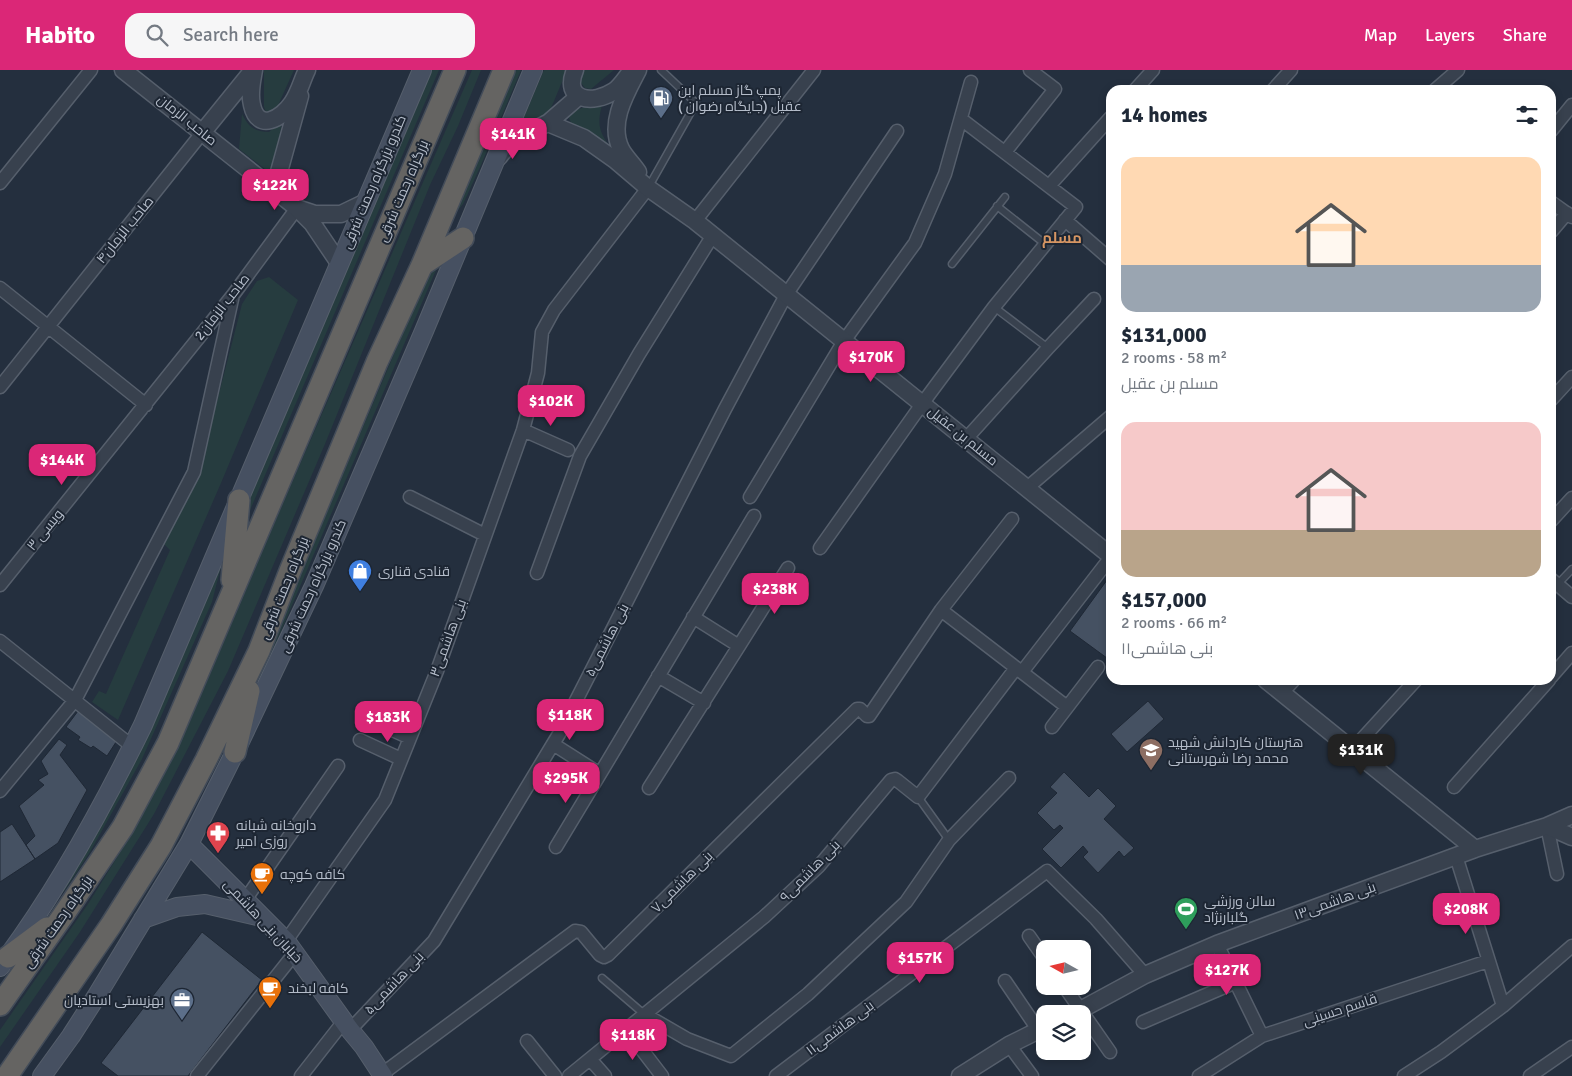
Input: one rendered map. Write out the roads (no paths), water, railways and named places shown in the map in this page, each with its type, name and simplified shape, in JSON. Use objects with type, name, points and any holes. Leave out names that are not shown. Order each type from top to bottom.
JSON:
[{"type":"highway","name":"بزرگراه رحمت شرقی","points":[[0,1005],[62,918],[123,826],[168,743],[455,70]]},
{"type":"highway","name":"بزرگراه رحمت شرقی","points":[[7,1076],[111,925],[161,846],[206,760],[259,651],[377,362],[422,265],[504,70]]},
{"type":"highway","points":[[422,265],[464,238]]},
{"type":"highway","points":[[230,600],[239,500]]},
{"type":"highway","points":[[235,752],[259,651]]},
{"type":"highway","points":[[4,962],[62,918]]},
{"type":"main road","name":"کندرو بزرگراه رحمت شرقی","points":[[4,962],[45,903],[133,747],[422,70]]},
{"type":"main road","name":"کندرو بزرگراه رحمت شرقی","points":[[42,1076],[81,1020],[189,844],[235,752],[314,586],[464,238],[533,70]]},
{"type":"main road","name":"خیابان بنی هاشمی","points":[[189,844],[290,947],[364,1047],[382,1075]]},
{"type":"main road","points":[[143,920],[177,907],[205,904],[262,917]]},
{"type":"street","points":[[0,183],[91,70]]},
{"type":"street","name":"صاحب الزمان","points":[[124,70],[296,208],[312,224],[339,263]]},
{"type":"street","points":[[202,133],[254,70]]},
{"type":"street","points":[[254,70],[251,93],[252,107],[261,120],[268,121],[280,116],[293,102],[307,70]]},
{"type":"street","points":[[274,190],[307,70]]},
{"type":"street","points":[[575,70],[571,78],[573,88],[578,97],[583,99],[596,99],[614,91],[632,70]]},
{"type":"street","points":[[638,70],[624,98],[616,126],[621,148],[648,188]]},
{"type":"street","points":[[695,221],[814,70]]},
{"type":"street","points":[[1005,152],[1055,89],[1030,70]]},
{"type":"street","points":[[1140,85],[1153,70]]},
{"type":"street","points":[[1278,85],[1291,70]]},
{"type":"street","points":[[1441,85],[1458,70]]},
{"type":"street","points":[[750,497],[844,341],[915,243],[945,174],[971,82]]},
{"type":"street","points":[[492,169],[506,146],[527,132],[548,123],[578,97]]},
{"type":"street","points":[[1556,125],[1572,105]]},
{"type":"street","points":[[820,548],[922,404],[994,307],[1076,207],[961,119]]},
{"type":"street","name":"مسلم بن عقیل","points":[[548,123],[584,138],[615,160],[648,188],[695,221],[1106,552]]},
{"type":"street","points":[[1049,186],[1106,123]]},
{"type":"street","name":"بنی هاشمی۵","points":[[301,1076],[347,1025],[434,941],[552,744],[786,295],[897,131]]},
{"type":"street","name":"صاحب الزمان۴","points":[[0,387],[202,133]]},
{"type":"street","name":"بنی هاشمی۳","points":[[197,1076],[290,947],[385,800],[437,671],[523,430],[538,373],[542,332],[554,310],[648,188]]},
{"type":"street","points":[[296,208],[314,214],[341,214],[366,202]]},
{"type":"street","points":[[1556,206],[1569,215],[1556,227]]},
{"type":"street","name":"2صاحب الزمان","points":[[146,405],[233,295],[296,208]]},
{"type":"street","points":[[1065,220],[1106,256]]},
{"type":"street","points":[[537,573],[580,456],[639,354],[713,236]]},
{"type":"street","points":[[0,288],[146,405]]},
{"type":"street","points":[[0,791],[75,700],[194,472],[233,295]]},
{"type":"street","points":[[966,439],[1094,299]]},
{"type":"street","points":[[1556,395],[1572,377]]},
{"type":"street","name":"ویسی ۳","points":[[0,585],[146,405]]},
{"type":"street","points":[[1027,488],[1106,420]]},
{"type":"street","points":[[523,430],[568,450]]},
{"type":"street","points":[[410,497],[485,535]]},
{"type":"street","points":[[1556,516],[1572,498]]},
{"type":"street","points":[[556,847],[754,516]]},
{"type":"street","points":[[1012,519],[941,610],[1067,707]]},
{"type":"street","points":[[918,797],[1106,562]]},
{"type":"street","points":[[650,788],[788,568]]},
{"type":"street","points":[[1556,584],[1572,598]]},
{"type":"street","name":"بنی هاشمی۷","points":[[382,1075],[575,931],[581,932],[600,955],[604,957],[608,955],[857,709],[860,709],[869,716],[941,610]]},
{"type":"street","points":[[693,617],[739,646]]},
{"type":"street","points":[[0,641],[133,747]]},
{"type":"street","points":[[1556,671],[1572,653]]},
{"type":"street","points":[[1052,727],[1098,667]]},
{"type":"street","points":[[658,676],[704,703]]},
{"type":"street","points":[[1272,685],[1474,849]]},
{"type":"street","points":[[1282,693],[1289,685]]},
{"type":"street","points":[[1352,750],[1411,685]]},
{"type":"street","points":[[1454,787],[1544,685]]},
{"type":"street","points":[[377,723],[410,738]]},
{"type":"street","points":[[360,740],[401,759]]},
{"type":"street","points":[[552,744],[600,774]]},
{"type":"street","points":[[245,900],[338,766]]},
{"type":"street","points":[[644,1014],[687,1039],[731,1056],[808,994],[906,902],[949,840],[1009,778]]},
{"type":"street","name":"بنی هاشمی۹","points":[[568,1076],[764,918],[819,866],[892,780],[895,779],[918,797]]},
{"type":"street","name":"بنی هاشمی۱۳","points":[[1090,1005],[1145,975],[1217,944],[1474,849],[1547,826],[1572,815]]},
{"type":"street","points":[[1547,826],[1572,837]]},
{"type":"street","points":[[1547,826],[1557,874]]},
{"type":"street","points":[[1456,856],[1503,1006]]},
{"type":"street","name":"بنی هاشمی۱۱","points":[[776,1076],[1047,871],[1096,919],[1145,975]]},
{"type":"street","points":[[1029,936],[1036,946]]},
{"type":"street","points":[[1217,944],[1262,1036]]},
{"type":"street","points":[[1404,1076],[1441,1052],[1503,1006],[1572,946]]},
{"type":"street","name":"قاسم حسینی","points":[[1199,1076],[1262,1036],[1488,961]]},
{"type":"street","points":[[1005,981],[1036,1021]]},
{"type":"street","points":[[1142,1022],[1236,982]]},
{"type":"street","points":[[626,1029],[662,1076]]},
{"type":"street","points":[[1091,1029],[1110,1052]]},
{"type":"street","points":[[960,1076],[1009,1045],[1036,1032]]},
{"type":"street","points":[[527,1041],[555,1076]]},
{"type":"street","points":[[1009,1045],[1032,1076]]},
{"type":"street","points":[[1530,1076],[1572,1047]]},
{"type":"street","points":[[590,1059],[605,1076]]},
{"type":"lane","points":[[648,188],[696,103],[661,70]]},
{"type":"lane","points":[[952,264],[1004,197]]},
{"type":"lane","points":[[997,206],[1045,244]]},
{"type":"lane","points":[[994,307],[1048,348]]},
{"type":"lane","points":[[1556,581],[1572,569]]},
{"type":"lane","points":[[918,797],[949,840]]},
{"type":"lane","points":[[602,978],[644,1014]]},
{"type":"place","name":"پمپ گاز مسلم ابن عقیل (جایگاه رضوان )","points":[[661,119]]},
{"type":"place","name":"قنادی قناری","points":[[360,592]]},
{"type":"place","name":"هنرستان کاردانش شهید محمد رضا شهرستانی","points":[[1151,771]]},
{"type":"place","name":"داروخانه شبانه روزی امیر","points":[[218,854]]},
{"type":"place","name":"کافه کوچه","points":[[262,895]]},
{"type":"place","name":"سالن ورزشی گلبارنژاد","points":[[1186,930]]},
{"type":"place","name":"کافه لبخند","points":[[270,1009]]},
{"type":"place","name":"بهزیستی استادیان","points":[[182,1021]]},
{"type":"district","name":"مسلم","points":[[1062,238]]}]
